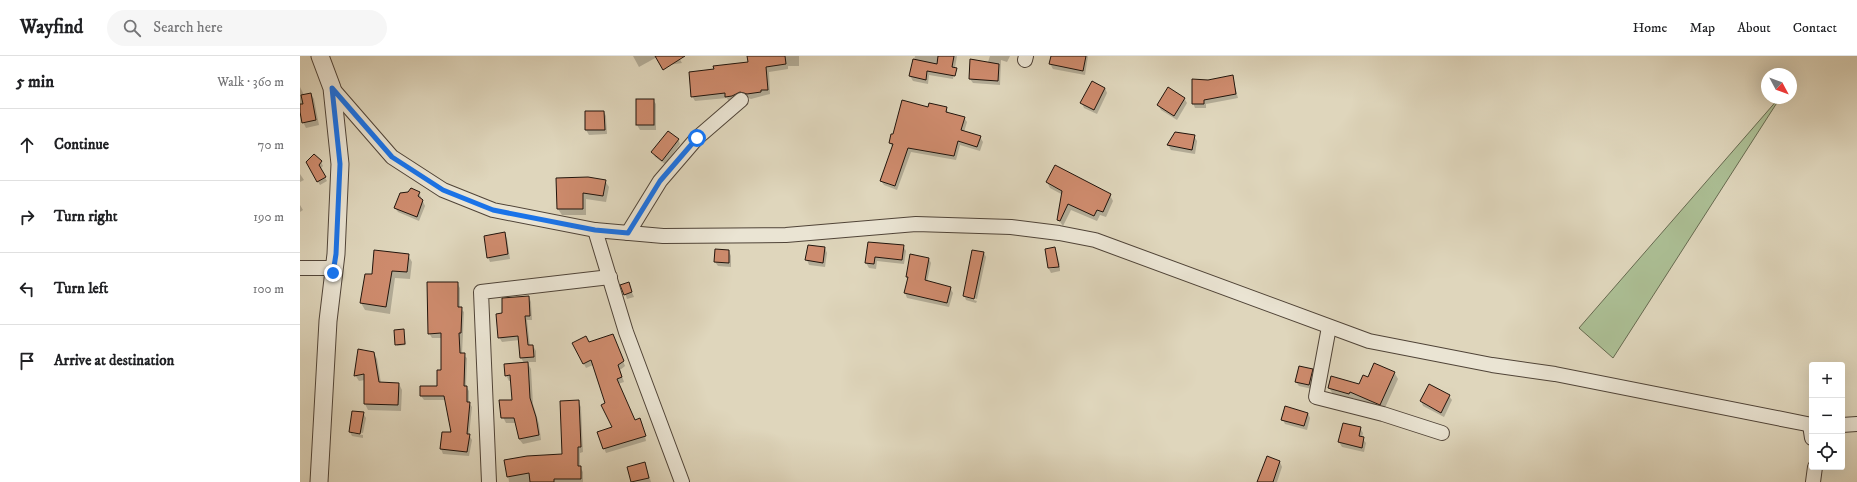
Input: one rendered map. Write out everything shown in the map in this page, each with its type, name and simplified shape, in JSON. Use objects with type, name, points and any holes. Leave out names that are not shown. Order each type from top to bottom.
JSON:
[{"type":"street","points":[[319,482],[328,321],[336,254],[340,164],[332,88],[320,56]]},
{"type":"street","points":[[332,88],[392,157],[443,190],[493,210],[595,230],[663,236],[786,235],[916,224],[1011,227],[1059,233],[1094,240],[1369,341],[1492,365],[1554,374],[1809,429]]},
{"type":"street","points":[[628,233],[660,181],[692,143],[741,100]]},
{"type":"street","points":[[595,230],[626,332],[682,482]]},
{"type":"street","points":[[300,268],[327,268],[333,273]]},
{"type":"street","points":[[489,482],[481,292],[610,277]]},
{"type":"street","points":[[1330,327],[1316,397],[1383,414],[1442,433]]},
{"type":"street","points":[[1845,426],[1857,424]]},
{"type":"street","points":[[1813,482],[1815,470]]},
{"type":"green space","points":[[1774,104],[1776,104],[1613,358],[1579,328]]},
{"type":"building","points":[[655,56],[685,56],[663,70]]},
{"type":"building","points":[[747,56],[785,56],[786,64],[766,67],[768,90],[761,90],[761,92],[747,94],[740,92],[732,96],[725,97],[725,93],[691,97],[689,72],[714,69],[713,66],[748,62]]},
{"type":"building","points":[[938,56],[954,56],[952,67],[957,68],[955,76],[927,71],[926,80],[909,76],[913,59],[937,64]]},
{"type":"building","points":[[1051,56],[1086,56],[1083,71],[1049,64]]},
{"type":"building","points":[[970,59],[999,64],[998,81],[969,79]]},
{"type":"building","points":[[1233,75],[1236,94],[1204,100],[1204,104],[1192,104],[1192,79],[1208,80]]},
{"type":"building","points":[[1092,81],[1105,88],[1094,110],[1080,103]]},
{"type":"building","points":[[1168,87],[1185,98],[1174,116],[1157,105]]},
{"type":"building","points":[[311,93],[316,120],[302,123],[300,104],[303,104],[301,95]]},
{"type":"building","points":[[636,99],[654,99],[654,125],[636,125]]},
{"type":"building","points":[[902,100],[928,107],[929,103],[947,107],[946,112],[965,117],[961,130],[981,136],[977,147],[958,141],[954,156],[908,148],[895,186],[880,181],[893,144],[889,143],[891,134],[893,134]]},
{"type":"building","points":[[585,111],[604,111],[605,130],[585,130]]},
{"type":"building","points":[[668,131],[679,139],[662,161],[651,152]]},
{"type":"building","points":[[1175,132],[1195,135],[1192,150],[1167,145]]},
{"type":"building","points":[[314,154],[322,161],[319,165],[326,177],[317,182],[306,162]]},
{"type":"building","points":[[1055,165],[1111,194],[1103,212],[1097,210],[1094,216],[1068,204],[1060,221],[1057,220],[1062,191],[1046,182]]},
{"type":"building","points":[[588,177],[606,180],[603,196],[583,193],[583,209],[557,209],[556,178]]},
{"type":"building","points":[[411,188],[420,192],[418,196],[423,200],[417,217],[394,208],[400,193],[408,192]]},
{"type":"building","points":[[505,232],[508,254],[487,258],[484,236]]},
{"type":"building","points":[[868,242],[904,245],[902,260],[875,257],[874,264],[865,263]]},
{"type":"building","points":[[808,245],[825,247],[823,263],[805,260]]},
{"type":"building","points":[[1055,247],[1059,267],[1048,268],[1045,249]]},
{"type":"building","points":[[715,249],[729,250],[729,263],[714,262]]},
{"type":"building","points":[[374,250],[409,254],[407,272],[392,271],[386,307],[360,303],[365,274],[372,274]]},
{"type":"building","points":[[972,250],[984,252],[974,299],[963,296]]},
{"type":"building","points":[[910,254],[929,258],[925,280],[951,287],[947,303],[904,293],[908,277],[906,277]]},
{"type":"building","points":[[427,282],[458,282],[458,307],[462,307],[461,333],[459,333],[460,353],[465,353],[464,386],[467,386],[467,402],[470,402],[467,434],[470,434],[467,452],[440,449],[442,432],[451,432],[444,396],[420,396],[420,386],[437,386],[437,370],[441,370],[441,333],[428,334]]},
{"type":"building","points":[[629,282],[632,292],[624,295],[620,285]]},
{"type":"building","points":[[529,296],[530,316],[525,316],[528,345],[533,345],[534,357],[520,358],[518,336],[498,338],[496,314],[502,313],[502,298]]},
{"type":"building","points":[[404,329],[405,344],[395,345],[394,330]]},
{"type":"building","points":[[613,334],[624,361],[618,365],[622,377],[617,379],[635,420],[640,418],[646,436],[603,449],[597,432],[612,427],[601,405],[605,403],[591,360],[583,364],[572,343],[586,336],[589,342]]},
{"type":"building","points":[[358,349],[374,352],[379,382],[399,383],[398,405],[364,404],[364,374],[354,376]]},
{"type":"building","points":[[528,362],[530,398],[536,417],[539,435],[519,439],[514,418],[501,418],[499,400],[512,400],[510,375],[505,376],[504,364]]},
{"type":"building","points":[[1374,363],[1395,372],[1380,405],[1350,392],[1349,394],[1328,388],[1331,376],[1359,384],[1363,375],[1368,377]]},
{"type":"building","points":[[1299,366],[1313,369],[1309,385],[1295,382]]},
{"type":"building","points":[[1429,384],[1450,395],[1441,413],[1420,401]]},
{"type":"building","points":[[579,400],[581,447],[578,447],[578,466],[581,466],[581,479],[554,479],[554,482],[530,482],[529,473],[507,477],[504,460],[527,456],[562,454],[560,401]]},
{"type":"building","points":[[1285,406],[1308,413],[1304,426],[1281,420]]},
{"type":"building","points":[[352,411],[364,412],[360,434],[349,432]]},
{"type":"building","points":[[1343,423],[1361,427],[1359,436],[1364,437],[1362,448],[1338,442]]},
{"type":"building","points":[[1267,456],[1280,461],[1273,482],[1257,482]]},
{"type":"building","points":[[645,462],[649,478],[631,482],[627,467]]},
{"type":"route","points":[[333,273],[336,254],[340,164],[332,88],[392,157],[443,190],[493,210],[595,230],[628,233],[660,181],[697,138]]}]
